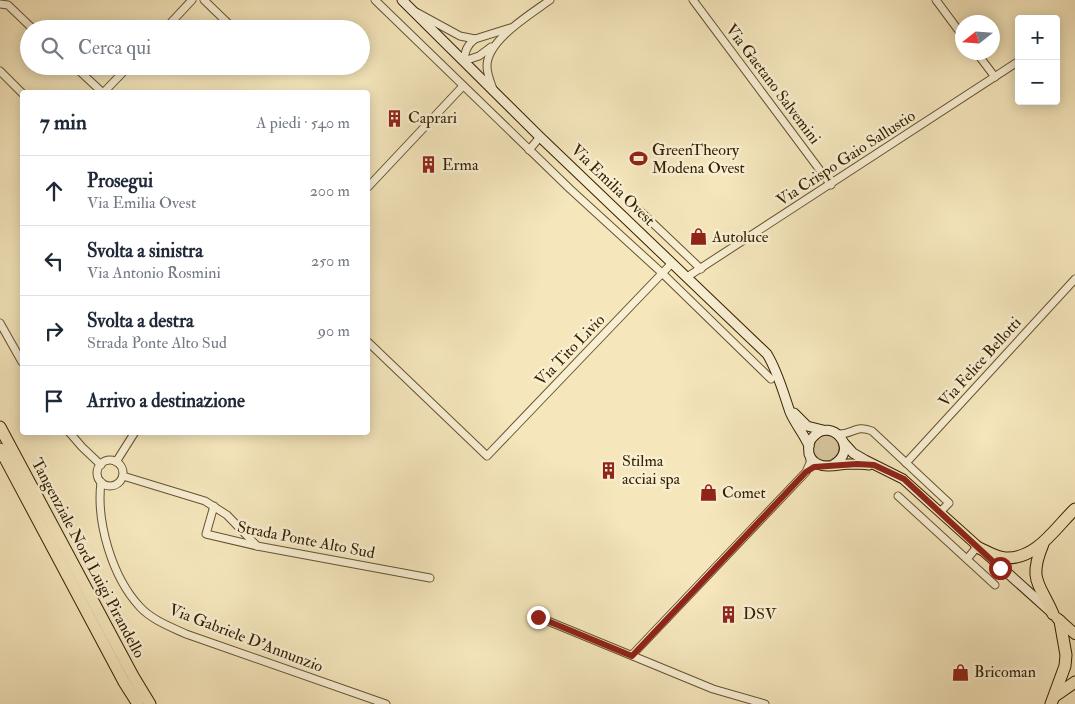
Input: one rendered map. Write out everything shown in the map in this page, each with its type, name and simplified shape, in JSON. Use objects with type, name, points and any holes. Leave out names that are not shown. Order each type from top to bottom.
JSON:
[{"type":"highway","name":"Tangenziale Nord Luigi Pirandello","points":[[0,427],[132,676],[150,704]]},
{"type":"highway","name":"Tangenziale Nord Luigi Pirandello","points":[[0,449],[124,682],[138,704]]},
{"type":"highway","points":[[977,547],[1005,558],[1029,554],[1044,542],[1075,509]]},
{"type":"highway","points":[[1044,542],[1036,565],[1038,587],[1056,618],[1066,655],[1065,666],[1053,700]]},
{"type":"highway","points":[[1053,700],[1075,682]]},
{"type":"main road","name":"Via Emilia Ovest","points":[[402,0],[540,137],[767,354],[778,374],[793,419],[809,446]]},
{"type":"main road","name":"Via Emilia Ovest","points":[[787,402],[796,416],[807,426],[823,430]]},
{"type":"main road","points":[[874,465],[822,466],[815,463],[810,457],[809,446],[814,436],[823,430],[830,430],[838,434],[853,453],[904,479],[1075,634]]},
{"type":"main road","points":[[834,465],[843,456],[844,442]]},
{"type":"street","points":[[173,20],[192,0]]},
{"type":"street","points":[[204,0],[225,20]]},
{"type":"street","name":"Via Emilia Ovest","points":[[375,0],[771,379]]},
{"type":"street","points":[[515,27],[475,39],[465,51],[464,61],[479,56],[550,0]]},
{"type":"street","name":"Via Gaetano Salvemini","points":[[693,0],[831,185]]},
{"type":"street","points":[[936,0],[955,26]]},
{"type":"street","points":[[0,4],[8,5],[24,20]]},
{"type":"street","points":[[411,9],[460,36],[475,39]]},
{"type":"street","points":[[494,45],[486,66],[494,91]]},
{"type":"street","points":[[982,60],[995,77]]},
{"type":"street","name":"Via Crispo Gaio Sallustio","points":[[687,277],[1015,64]]},
{"type":"street","points":[[0,71],[20,91]]},
{"type":"street","points":[[84,75],[101,90]]},
{"type":"street","points":[[105,90],[120,75]]},
{"type":"street","points":[[370,185],[463,86]]},
{"type":"street","points":[[530,150],[540,137]]},
{"type":"street","name":"Via Emilia Ovest","points":[[639,210],[701,269]]},
{"type":"street","name":"Via Tito Livio","points":[[370,344],[487,456],[672,263]]},
{"type":"street","name":"Via Felice Bellotti","points":[[906,464],[1075,279]]},
{"type":"street","points":[[0,323],[20,351]]},
{"type":"street","points":[[838,434],[848,433],[861,428],[872,431],[949,503],[940,512]]},
{"type":"street","points":[[844,442],[845,436],[848,433]]},
{"type":"street","points":[[72,435],[101,464]]},
{"type":"street","points":[[116,462],[133,435]]},
{"type":"street","points":[[806,472],[810,463],[810,457]]},
{"type":"street","points":[[108,461],[116,462],[122,468],[123,476],[116,485],[108,486],[101,482],[98,471],[101,464],[108,461]]},
{"type":"street","points":[[632,656],[806,472],[814,467],[822,466]]},
{"type":"street","points":[[123,476],[206,501],[227,515],[257,546]]},
{"type":"street","name":"Via Gabriele D'Annunzio","points":[[101,482],[104,528],[110,553],[127,590],[141,608],[164,624],[186,634],[386,704]]},
{"type":"street","points":[[898,496],[995,585]]},
{"type":"street","name":"Strada Ponte Alto Sud","points":[[214,506],[206,534],[257,546],[430,578]]},
{"type":"street","points":[[967,558],[977,547]]},
{"type":"street","points":[[538,617],[736,700],[765,704]]},
{"type":"shaded area","points":[[826,435],[835,439],[839,448],[835,457],[826,461],[817,457],[813,448],[817,439]]},
{"type":"place","name":"Caprari","points":[[394,118]]},
{"type":"place","name":"GreenTheory Modena Ovest","points":[[638,159]]},
{"type":"place","name":"Erma","points":[[428,165]]},
{"type":"place","name":"Autoluce","points":[[698,237]]},
{"type":"place","name":"Stilma acciai spa","points":[[608,470]]},
{"type":"place","name":"Comet","points":[[708,493]]},
{"type":"place","name":"DSV","points":[[729,614]]},
{"type":"place","name":"Bricoman","points":[[960,672]]},
{"type":"route","points":[[538,617],[632,656],[806,472],[814,467],[822,466],[874,465],[904,479],[1000,568]]}]
